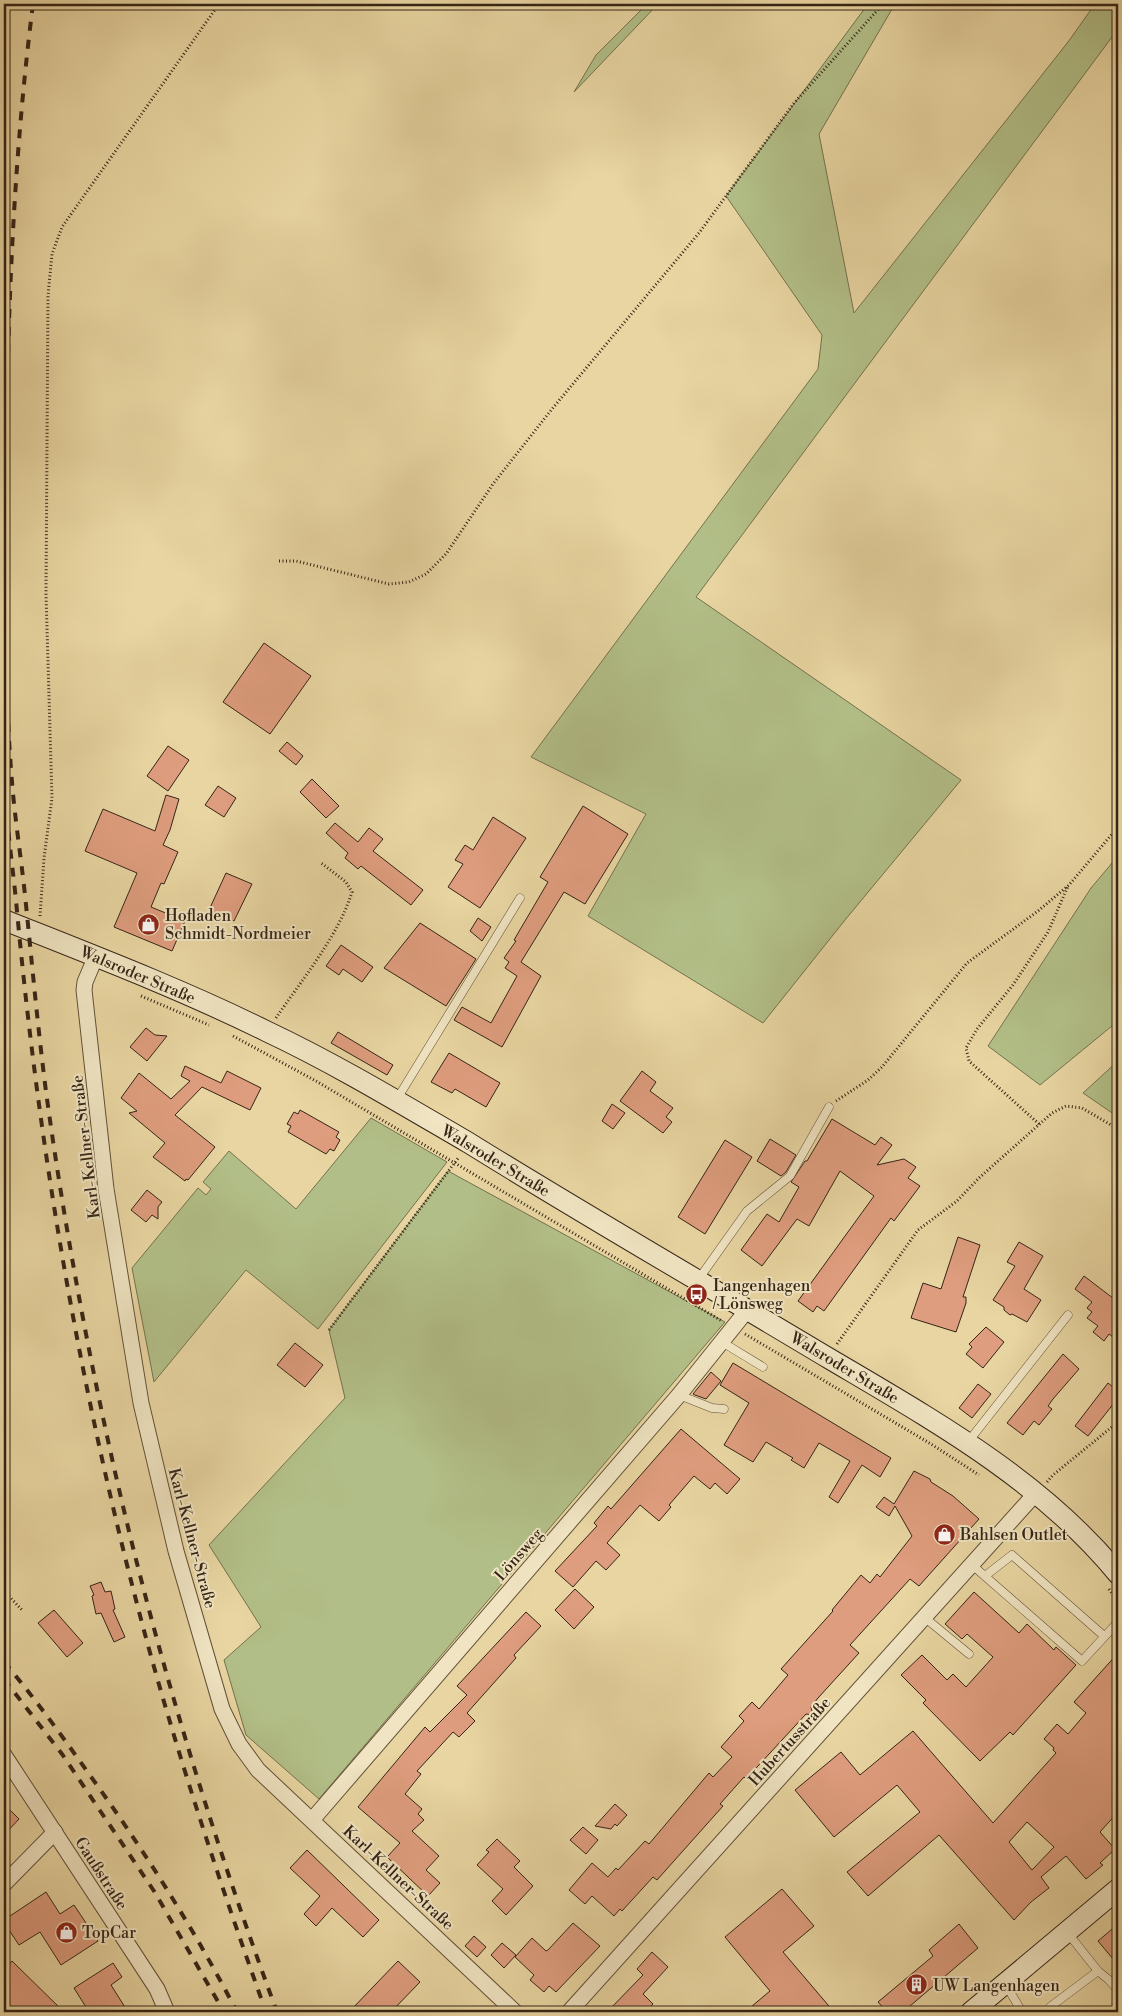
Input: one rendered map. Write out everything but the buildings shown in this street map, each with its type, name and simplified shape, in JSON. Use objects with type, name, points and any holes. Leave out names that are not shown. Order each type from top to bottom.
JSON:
[{"type":"street","name":"Walsroder Straße","points":[[5,924],[36,933],[164,983],[268,1031],[396,1100],[748,1308],[968,1442],[1036,1493],[1076,1529],[1113,1572]]},
{"type":"street","name":"Karl-Kellner-Straße","points":[[96,956],[85,982],[84,990],[106,1189],[141,1403],[176,1551],[222,1709],[239,1744],[258,1770],[515,2012]]},
{"type":"street","name":"Lönsweg","points":[[312,1820],[679,1395],[748,1308]]},
{"type":"street","name":"Hubertusstraße","points":[[569,2012],[1036,1493]]},
{"type":"street","name":"Gaußstraße","points":[[4,1755],[157,1989],[167,2012]]},
{"type":"street","points":[[4,1884],[55,1832]]},
{"type":"street","points":[[971,2012],[1118,1889]]},
{"type":"lane","points":[[396,1100],[520,898]]},
{"type":"lane","points":[[698,1280],[747,1211],[790,1176],[829,1107]]},
{"type":"lane","points":[[968,1442],[1068,1315]]},
{"type":"lane","points":[[722,1342],[763,1367]]},
{"type":"lane","points":[[679,1395],[712,1408],[724,1409]]},
{"type":"lane","points":[[985,1576],[1012,1555],[1104,1636]]},
{"type":"lane","points":[[971,1564],[1082,1661],[1118,1622]]},
{"type":"lane","points":[[924,1617],[969,1654]]},
{"type":"lane","points":[[1068,1932],[1098,1972],[1118,1990]]},
{"type":"lane","points":[[1050,2007],[1098,1972]]},
{"type":"lane","points":[[1005,1984],[1022,2012]]},
{"type":"path","points":[[36,933],[40,920],[44,858],[52,798],[46,555],[48,295],[52,254],[62,227],[219,4]]},
{"type":"path","points":[[279,561],[296,561],[389,584],[409,582],[426,574],[446,554],[494,484],[552,409],[699,232],[794,103],[883,4]]},
{"type":"path","points":[[829,1107],[868,1080],[882,1067],[967,963],[1038,911],[1069,885],[1118,827]]},
{"type":"path","points":[[268,1031],[347,909],[352,892],[346,882],[320,862]]},
{"type":"path","points":[[1039,1124],[969,1060],[966,1048],[976,1030],[1013,985],[1048,932],[1069,885]]},
{"type":"path","points":[[138,995],[217,1029]]},
{"type":"path","points":[[226,1033],[316,1081],[931,1444],[986,1479]]},
{"type":"path","points":[[829,1358],[842,1336],[918,1230],[957,1201],[979,1178],[1052,1113],[1066,1106],[1082,1108],[1100,1116],[1118,1129]]},
{"type":"path","points":[[329,1330],[469,1143]]},
{"type":"path","points":[[1036,1493],[1053,1475],[1118,1422]]},
{"type":"path","points":[[1113,1572],[1118,1603]]},
{"type":"path","points":[[4,1591],[23,1611]]},
{"type":"green space","points":[[647,4],[658,4],[574,92],[596,55]]},
{"type":"green space","points":[[868,4],[895,4],[819,134],[854,313],[1068,42],[1095,4],[1118,4],[1118,29],[696,597],[961,780],[763,1023],[588,916],[646,814],[531,757],[818,369],[822,335],[726,196]]},
{"type":"green space","points":[[1118,856],[1118,1021],[1040,1085],[988,1046],[1091,888]]},
{"type":"green space","points":[[1118,1061],[1118,1117],[1083,1093]]},
{"type":"green space","points":[[371,1118],[447,1162],[318,1329],[246,1270],[154,1382],[132,1268],[198,1188],[206,1195],[211,1189],[203,1182],[229,1151],[296,1209]]},
{"type":"green space","points":[[448,1171],[725,1322],[319,1799],[246,1735],[224,1660],[261,1627],[209,1545],[345,1398],[329,1330]]},
{"type":"railway","points":[[33,4],[21,116],[10,285],[5,618],[12,782],[44,1074],[80,1301],[104,1422],[139,1572],[202,1794],[277,2012]]},
{"type":"railway","points":[[4,266],[6,225]]},
{"type":"railway","points":[[4,778],[38,1097],[51,1190],[84,1375],[125,1558],[149,1649],[219,1877],[266,2012]]},
{"type":"railway","points":[[4,1662],[58,1731],[168,1890],[237,2012]]},
{"type":"railway","points":[[4,1679],[62,1754],[154,1891],[224,2012]]},
{"type":"place","name":"Hofladen Schmidt-Nordmeier","points":[[149,924]]},
{"type":"place","name":"Langenhagen / Lönsweg","points":[[697,1294]]},
{"type":"place","name":"Bahlsen Outlet","points":[[944,1534]]},
{"type":"place","name":"TopCar","points":[[66,1932]]},
{"type":"place","name":"UW Langenhagen","points":[[917,1985]]}]
